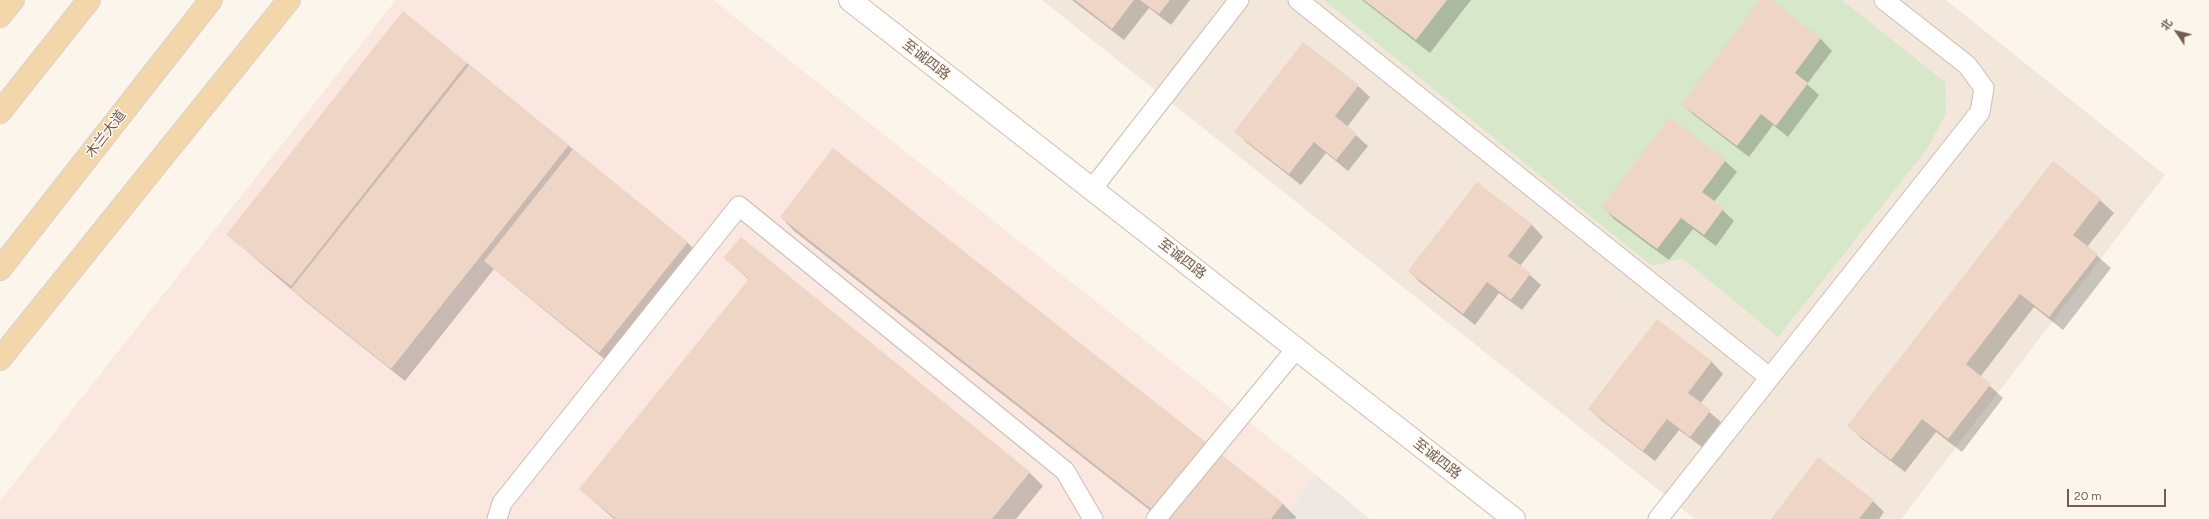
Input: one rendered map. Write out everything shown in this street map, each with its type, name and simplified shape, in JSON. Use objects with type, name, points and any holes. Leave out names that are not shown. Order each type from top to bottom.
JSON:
[{"type":"main road","points":[[0,16],[13,0]]},
{"type":"main road","points":[[0,112],[90,0]]},
{"type":"main road","name":"木兰大道","points":[[0,268],[211,0]]},
{"type":"main road","points":[[0,359],[289,0]]},
{"type":"main road","name":"至诚四路","points":[[850,0],[1514,519]]},
{"type":"lane","points":[[1092,189],[1239,0]]},
{"type":"lane","points":[[1298,0],[1769,377]]},
{"type":"lane","points":[[1658,519],[1980,112],[1984,88],[1966,65],[1884,0]]},
{"type":"lane","points":[[497,519],[502,503],[739,206],[1066,471],[1093,519]]},
{"type":"lane","points":[[1156,519],[1296,349]]},
{"type":"shaded area","points":[[396,0],[713,0],[1315,474],[1284,519],[0,519],[0,501]]},
{"type":"shaded area","points":[[1042,0],[1946,0],[2165,175],[1901,519],[1695,519]]},
{"type":"shaded area","points":[[1315,474],[1370,519],[1284,519]]},
{"type":"green space","points":[[1324,0],[1842,0],[1945,82],[1946,113],[1927,149],[1778,337],[1682,258],[1652,266]]},
{"type":"building","points":[[1075,0],[1134,0],[1112,29]]},
{"type":"building","points":[[1140,0],[1170,0],[1159,14]]},
{"type":"building","points":[[1364,0],[1447,0],[1416,40]]},
{"type":"building","points":[[1760,0],[1771,0],[1821,38],[1795,73],[1808,83],[1776,126],[1761,114],[1737,146],[1681,104]]},
{"type":"building","points":[[403,11],[467,63],[291,286],[226,235]]},
{"type":"building","points":[[1303,42],[1359,85],[1335,116],[1357,134],[1336,160],[1314,142],[1289,174],[1234,132]]},
{"type":"building","points":[[469,65],[569,145],[391,369],[291,289]]},
{"type":"building","points":[[1670,117],[1726,160],[1702,192],[1724,208],[1704,235],[1681,218],[1657,249],[1601,207]]},
{"type":"building","points":[[833,148],[1283,503],[1271,519],[1164,519],[780,217]]},
{"type":"building","points":[[573,149],[688,242],[599,353],[484,261]]},
{"type":"building","points":[[2053,161],[2101,199],[2073,235],[2098,254],[2049,317],[2020,294],[1966,364],[1991,384],[1948,439],[1922,419],[1891,460],[1847,426]]},
{"type":"building","points":[[1477,182],[1532,224],[1508,256],[1531,273],[1511,300],[1487,282],[1463,314],[1408,271]]},
{"type":"building","points":[[741,237],[1030,472],[992,519],[616,519],[579,489],[749,279],[723,258]]},
{"type":"building","points":[[1657,319],[1712,361],[1688,393],[1711,410],[1690,437],[1667,419],[1643,451],[1588,409]]},
{"type":"building","points":[[1818,457],[1874,500],[1859,519],[1771,519]]}]
